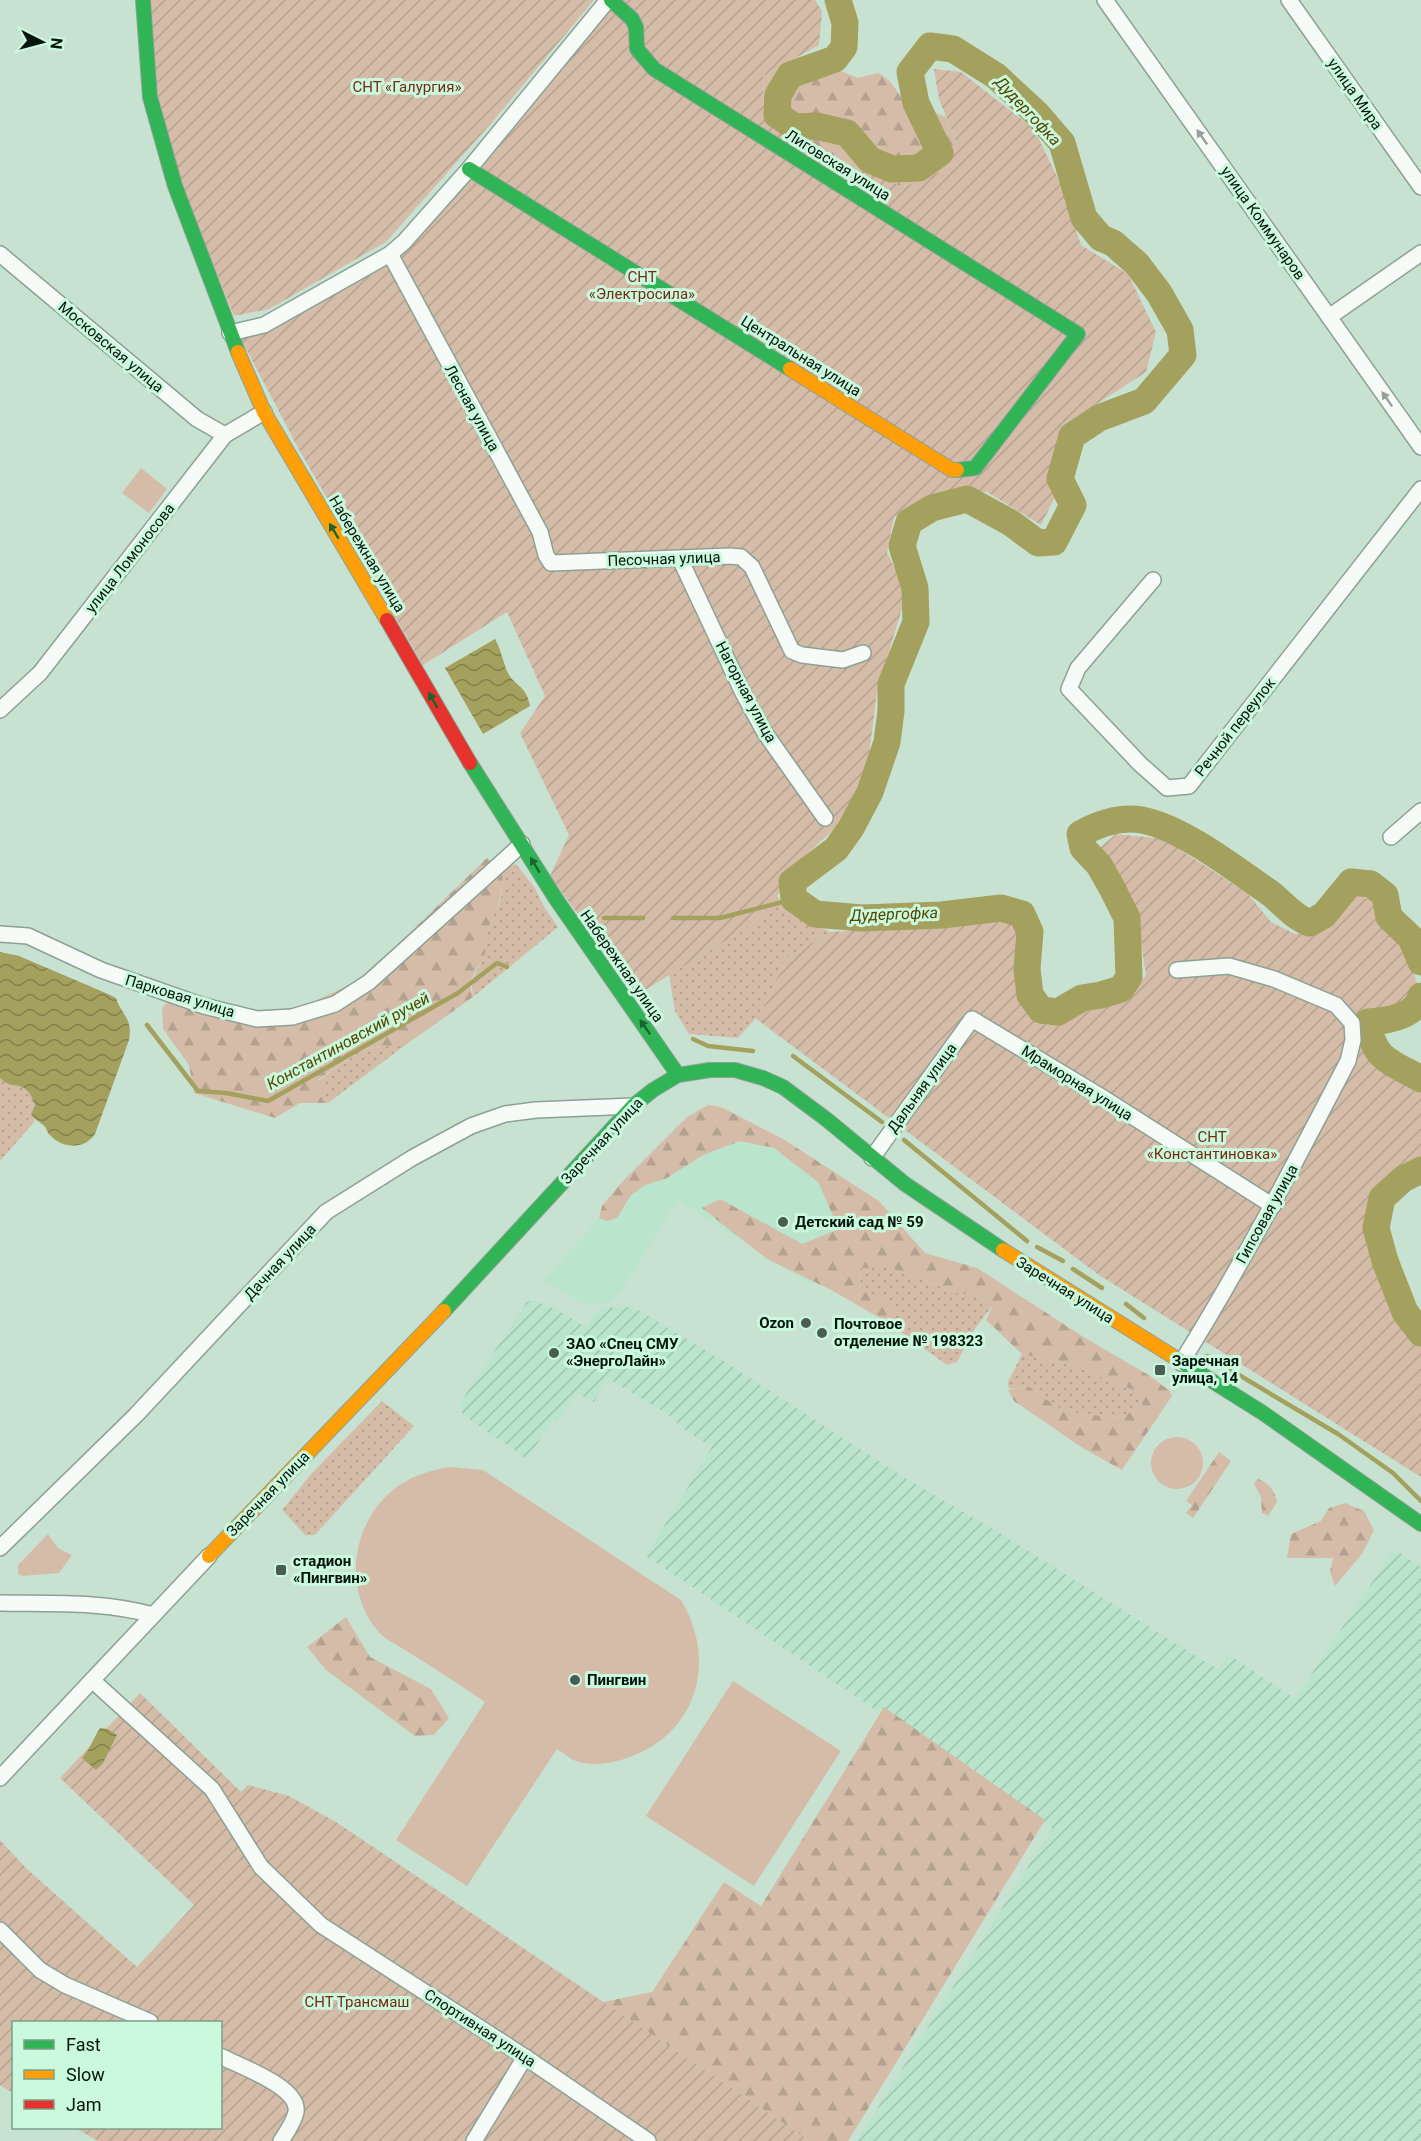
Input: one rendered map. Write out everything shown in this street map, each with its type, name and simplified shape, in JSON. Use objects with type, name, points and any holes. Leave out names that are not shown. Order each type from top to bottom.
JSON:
[{"type":"street","name":"Набережная улица","points":[[143,0],[150,97],[175,186],[230,333],[264,412],[452,734],[590,950],[678,1075]]},
{"type":"street","points":[[230,333],[264,325],[390,254],[404,242],[469,169],[610,0]]},
{"type":"street","name":"Лиговская улица","points":[[610,0],[632,19],[636,27],[637,49],[654,69],[1078,334]]},
{"type":"street","name":"улица Коммунаров","points":[[1105,0],[1421,447]]},
{"type":"street","name":"улица Мира","points":[[1289,0],[1421,187]]},
{"type":"street","name":"Центральная улица","points":[[469,169],[952,470],[975,468],[1078,334]]},
{"type":"street","points":[[1329,317],[1421,253]]},
{"type":"street","name":"Московская улица","points":[[0,254],[197,419],[225,435]]},
{"type":"street","name":"Лесная улица","points":[[390,254],[540,532],[550,563]]},
{"type":"street","name":"улица Ломоносова","points":[[0,710],[40,673],[225,435],[264,412]]},
{"type":"street","name":"Речной переулок","points":[[1153,580],[1078,668],[1069,689],[1140,764],[1167,788],[1189,786],[1421,489]]},
{"type":"street","name":"Песочная улица","points":[[550,563],[741,558],[752,567],[792,651],[802,655],[843,660],[862,653]]},
{"type":"street","name":"Нагорная улица","points":[[680,559],[765,733],[825,818]]},
{"type":"street","points":[[1391,837],[1421,811]]},
{"type":"street","name":"Парковая улица","points":[[0,934],[28,936],[101,970],[204,1006],[257,1019],[292,1017],[334,1005],[369,982],[522,844]]},
{"type":"street","name":"Гипсовая улица","points":[[1177,969],[1229,966],[1274,979],[1336,1005],[1352,1023],[1353,1040],[1348,1061],[1273,1206],[1181,1364]]},
{"type":"street","name":"Дальняя улица","points":[[872,1158],[972,1018]]},
{"type":"street","name":"Мраморная улица","points":[[972,1018],[1273,1206]]},
{"type":"street","name":"Заречная улица","points":[[0,1778],[495,1257],[633,1106],[653,1090],[678,1075],[710,1070],[735,1070],[764,1078],[792,1094],[905,1184],[1007,1254],[1263,1413],[1421,1524]]},
{"type":"street","name":"Дачная улица","points":[[0,1548],[136,1415],[326,1212],[412,1158],[471,1126],[505,1114],[536,1110],[633,1106]]},
{"type":"street","points":[[0,1603],[109,1606],[153,1615]]},
{"type":"street","name":"Спортивная улица","points":[[92,1680],[212,1789],[261,1867],[321,1924],[525,2057],[648,2141]]},
{"type":"street","points":[[0,1930],[40,1970],[65,1985],[148,2021]]},
{"type":"street","points":[[222,2057],[279,2085],[293,2097],[297,2110],[281,2141]]},
{"type":"street","points":[[474,2141],[525,2057]]},
{"type":"shaded area","name":"Детский сад № 59","points":[[707,1107],[867,1203],[819,1279],[807,1283],[678,1200],[622,1289],[607,1303],[584,1305],[543,1280],[611,1206]]},
{"type":"shaded area","points":[[533,1300],[563,1313],[587,1328],[590,1319],[599,1308],[633,1307],[725,1362],[905,1478],[998,1532],[1202,1660],[1218,1669],[1228,1654],[1295,1699],[1394,1549],[1421,1567],[1421,2141],[857,2141],[1052,1828],[646,1556],[712,1447],[685,1430],[666,1413],[607,1378],[594,1402],[577,1393],[556,1423],[552,1421],[527,1459],[462,1414],[462,1400],[527,1302]]},
{"type":"green space","name":"СНТ «Галургия»","points":[[151,0],[594,0],[493,121],[386,242],[269,309],[234,316],[180,182],[158,95]]},
{"type":"green space","name":"СНТ «Электросила»","points":[[611,0],[815,0],[822,11],[819,45],[763,76],[764,111],[798,144],[903,187],[946,169],[957,143],[939,99],[934,69],[961,72],[1034,129],[1063,189],[1081,245],[1128,274],[1156,332],[1146,372],[1089,409],[1055,449],[1055,497],[1041,525],[987,492],[930,496],[894,517],[887,553],[907,592],[877,691],[868,763],[841,823],[788,871],[777,897],[751,925],[637,995],[550,876],[569,835],[520,733],[545,696],[507,612],[423,665],[297,446],[240,337],[385,261]]},
{"type":"green space","points":[[798,57],[822,57],[841,71],[858,78],[878,73],[892,84],[909,108],[926,109],[946,117],[957,143],[946,169],[903,187],[798,144],[764,111],[763,76]]},
{"type":"green space","points":[[141,468],[167,489],[149,513],[122,493]]},
{"type":"green space","name":"СНТ «Константиновка»","points":[[1116,834],[1164,839],[1247,893],[1271,922],[1295,934],[1322,929],[1337,906],[1358,895],[1374,901],[1386,924],[1403,943],[1410,957],[1417,984],[1396,1006],[1365,1012],[1365,1028],[1367,1041],[1377,1059],[1395,1072],[1421,1083],[1421,1164],[1399,1173],[1374,1198],[1370,1235],[1382,1282],[1403,1319],[1421,1340],[1421,1477],[1099,1275],[755,1018],[762,1011],[774,988],[784,960],[830,932],[934,926],[1003,919],[1019,927],[1018,969],[1026,1010],[1049,1025],[1087,1009],[1128,999],[1146,975],[1136,910],[1098,849]]},
{"type":"green space","points":[[487,858],[496,864],[501,872],[502,891],[487,932],[485,953],[472,979],[473,997],[404,1046],[360,1050],[318,1080],[328,1103],[300,1103],[275,1118],[194,1093],[189,1065],[163,1029],[162,1008],[178,991],[250,1012],[302,1007],[362,979]]},
{"type":"green space","points":[[516,864],[535,888],[558,927],[473,997],[473,980],[484,954],[489,925],[501,899],[501,874],[508,867]]},
{"type":"green space","points":[[777,897],[803,918],[830,932],[784,960],[774,988],[762,1011],[738,1038],[689,1034],[675,1011],[669,975],[751,925]]},
{"type":"green space","points":[[404,1046],[328,1103],[318,1081],[360,1050]]},
{"type":"green space","points":[[0,1078],[27,1091],[35,1105],[31,1114],[35,1121],[0,1161]]},
{"type":"green space","points":[[708,1105],[721,1107],[783,1139],[879,1201],[925,1253],[977,1268],[1082,1336],[1150,1376],[1170,1391],[1172,1396],[1122,1470],[1081,1447],[1014,1401],[1008,1390],[1028,1386],[1057,1407],[1079,1414],[1120,1417],[1143,1407],[1136,1391],[1074,1366],[1022,1354],[986,1320],[993,1305],[981,1297],[954,1292],[889,1267],[861,1268],[860,1290],[886,1299],[899,1314],[887,1322],[833,1291],[767,1259],[702,1208],[720,1199],[802,1244],[839,1229],[818,1182],[774,1148],[740,1141],[703,1155],[667,1178],[645,1185],[631,1195],[617,1218],[607,1221],[599,1218],[602,1206],[623,1181],[687,1117]]},
{"type":"green space","points":[[861,1267],[889,1267],[954,1292],[981,1297],[993,1305],[974,1330],[957,1362],[947,1365],[887,1322],[899,1313],[860,1290]]},
{"type":"green space","points":[[1022,1354],[1074,1366],[1136,1391],[1143,1407],[1120,1417],[1079,1414],[1057,1407],[1028,1386],[1010,1389],[1007,1384]]},
{"type":"green space","points":[[382,1401],[414,1426],[315,1535],[305,1535],[282,1510],[312,1473]]},
{"type":"green space","points":[[1172,1437],[1182,1437],[1196,1444],[1203,1463],[1196,1482],[1182,1489],[1172,1489],[1162,1485],[1155,1478],[1151,1468],[1151,1458],[1155,1448],[1162,1441]]},
{"type":"green space","points":[[1219,1452],[1231,1461],[1193,1518],[1186,1513],[1192,1505],[1186,1501]]},
{"type":"green space","name":"Пингвин","points":[[451,1467],[483,1470],[681,1600],[692,1623],[698,1647],[699,1671],[694,1693],[685,1714],[670,1732],[651,1747],[627,1758],[595,1764],[571,1759],[557,1749],[467,1886],[396,1840],[485,1702],[389,1641],[379,1632],[366,1612],[359,1594],[356,1575],[361,1537],[368,1520],[379,1504],[393,1490],[413,1477]]},
{"type":"green space","points":[[1258,1479],[1271,1488],[1277,1502],[1268,1516],[1262,1513],[1261,1497],[1254,1484]]},
{"type":"green space","points":[[1345,1503],[1364,1511],[1374,1530],[1362,1554],[1335,1586],[1330,1572],[1333,1558],[1287,1558],[1291,1534],[1321,1521],[1329,1508]]},
{"type":"green space","points":[[48,1534],[58,1548],[72,1555],[59,1573],[23,1576],[18,1574],[18,1565]]},
{"type":"green space","points":[[346,1617],[370,1657],[431,1689],[449,1718],[434,1735],[415,1736],[326,1670],[307,1647]]},
{"type":"green space","points":[[733,1681],[841,1751],[754,1886],[646,1816]]},
{"type":"green space","name":"СНТ Трансмаш","points":[[140,1693],[241,1792],[248,1785],[289,1796],[336,1822],[810,2141],[98,2141],[77,2129],[222,2129],[222,2021],[12,2021],[12,2092],[0,2085],[0,1840],[26,1868],[137,1967],[194,1905],[60,1778]]},
{"type":"green space","points":[[884,1707],[1045,1820],[848,2141],[810,2141],[603,2002],[652,1992],[724,1882],[761,1906]]},
{"type":"water","points":[[495,639],[507,671],[526,694],[530,706],[483,734],[445,668]]},
{"type":"water","points":[[0,952],[19,956],[116,998],[128,1022],[129,1040],[95,1134],[85,1143],[73,1146],[55,1140],[31,1114],[35,1105],[27,1091],[0,1078]]},
{"type":"water","points":[[100,1728],[108,1729],[117,1735],[103,1763],[96,1770],[82,1758]]},
{"type":"waterway","name":"Дудергофка","points":[[838,0],[845,23],[844,47],[835,59],[790,75],[778,95],[777,115],[795,127],[816,126],[847,133],[870,160],[892,169],[919,168],[940,153],[916,103],[910,72],[930,46],[953,49],[996,76],[1037,114],[1062,143],[1084,218],[1101,238],[1113,243],[1137,264],[1159,293],[1180,330],[1183,355],[1144,401],[1099,418],[1072,436],[1060,479],[1073,505],[1054,542],[1038,543],[1011,523],[967,499],[932,508],[909,522],[902,546],[915,588],[916,622],[891,684],[891,711],[887,742],[870,792],[851,828],[836,849],[792,882],[794,899],[815,914],[862,918],[942,915],[1001,908],[1022,914],[1030,932],[1027,969],[1030,995],[1041,1010],[1058,1012],[1082,998],[1121,989],[1129,977],[1127,918],[1099,865],[1083,848],[1080,834],[1110,822],[1134,819],[1158,824],[1191,840],[1225,861],[1270,893],[1299,918],[1310,923],[1324,915],[1351,882],[1371,884],[1385,895],[1389,917],[1411,938],[1421,962]]},
{"type":"waterway","name":"Константиновский ручей","points":[[673,918],[720,918],[794,899]]},
{"type":"waterway","name":"Константиновский ручей","points":[[604,918],[643,918]]},
{"type":"waterway","name":"Константиновский ручей","points":[[147,1025],[198,1091],[226,1093],[268,1101],[458,993],[497,963],[507,967]]},
{"type":"waterway","name":"Дудергофка","points":[[1421,996],[1413,1009],[1406,1013],[1391,1019],[1368,1022],[1370,1035],[1379,1052],[1392,1064],[1421,1079]]},
{"type":"waterway","points":[[693,1039],[708,1046],[753,1051]]},
{"type":"waterway","points":[[793,1056],[882,1122]]},
{"type":"waterway","points":[[904,1140],[1027,1241]]},
{"type":"waterway","name":"Дудергофка","points":[[1421,1170],[1403,1179],[1382,1198],[1376,1228],[1385,1261],[1405,1312],[1421,1333]]},
{"type":"waterway","points":[[1037,1247],[1063,1261]]},
{"type":"waterway","points":[[1073,1269],[1102,1288]]},
{"type":"waterway","points":[[1126,1304],[1144,1318]]},
{"type":"waterway","points":[[1207,1356],[1338,1434],[1393,1473],[1421,1501]]},
{"type":"traffic: fast","points":[[143,0],[150,97],[175,186],[238,352]]},
{"type":"traffic: fast","points":[[611,0],[632,19],[636,27],[637,49],[654,69],[1078,334],[975,468],[957,470]]},
{"type":"traffic: fast","points":[[469,169],[790,369]]},
{"type":"traffic: fast","points":[[470,763],[556,899],[678,1075]]},
{"type":"traffic: fast","points":[[444,1311],[633,1106],[653,1090],[678,1075],[710,1070],[735,1070],[763,1078],[783,1087],[905,1184],[1003,1250]]},
{"type":"traffic: fast","points":[[1174,1357],[1263,1413],[1421,1524]]},
{"type":"traffic: slow","points":[[238,352],[264,412],[387,620]]},
{"type":"traffic: slow","points":[[790,369],[952,470],[957,470]]},
{"type":"traffic: slow","points":[[1003,1250],[1174,1357]]},
{"type":"traffic: slow","points":[[209,1556],[444,1311]]},
{"type":"traffic: jam","points":[[387,620],[470,763]]},
{"type":"place","name":"Детский сад № 59","points":[[783,1222]]},
{"type":"place","name":"Ozon","points":[[806,1323]]},
{"type":"place","name":"Почтовое отделение № 198323","points":[[822,1333]]},
{"type":"place","name":"ЗАО «Спец СМУ «ЭнергоЛайн»","points":[[554,1353]]},
{"type":"place","name":"Заречная улица, 14","points":[[1160,1370]]},
{"type":"place","name":"стадион «Пингвин»","points":[[281,1570]]},
{"type":"place","name":"Пингвин","points":[[575,1680]]}]
